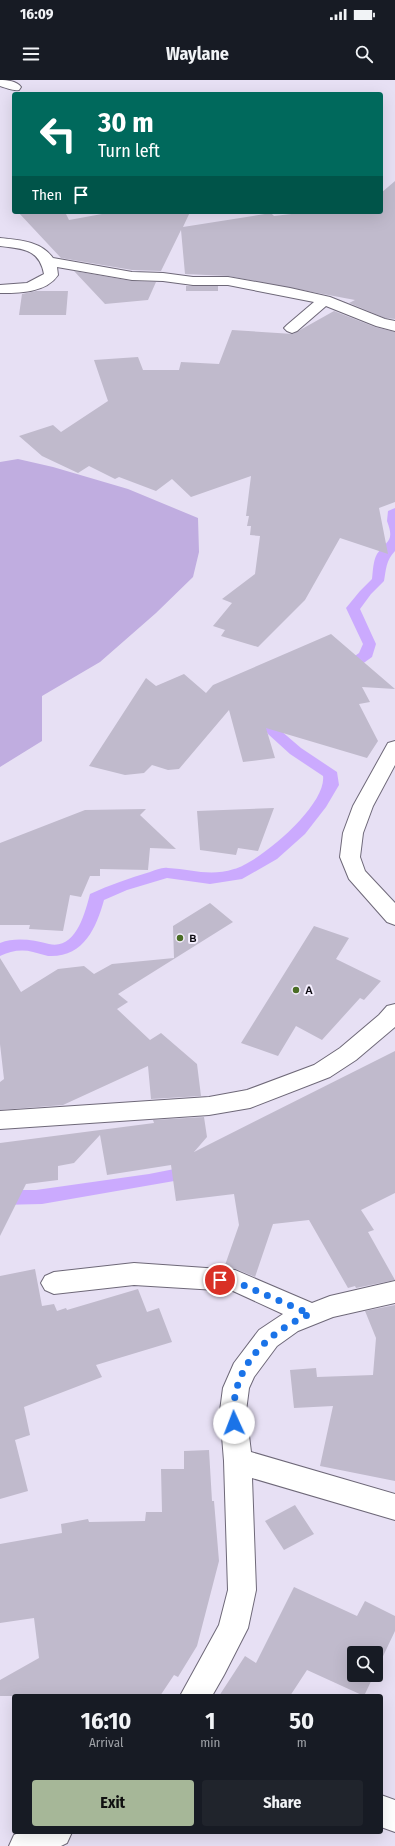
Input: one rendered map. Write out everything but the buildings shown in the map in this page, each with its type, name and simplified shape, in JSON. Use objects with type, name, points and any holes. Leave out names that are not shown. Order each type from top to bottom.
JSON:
[{"type":"street","points":[[0,82],[15,87]]},
{"type":"street","points":[[0,242],[36,249],[46,255],[51,275],[46,281],[31,287],[0,289]]},
{"type":"street","points":[[48,261],[132,276],[163,277],[194,281],[228,281],[324,300],[381,323],[395,326]]},
{"type":"street","points":[[292,328],[324,300]]},
{"type":"street","points":[[395,747],[363,806],[353,833],[350,857],[356,874],[395,916]]},
{"type":"street","points":[[0,1120],[209,1106],[250,1099],[322,1071],[348,1054],[387,1021],[395,1012]]},
{"type":"street","points":[[54,1283],[134,1274],[234,1281],[310,1314]]},
{"type":"street","points":[[195,1694],[214,1665],[233,1628],[242,1590],[238,1461],[233,1411],[234,1399],[243,1371],[268,1338],[289,1323],[330,1307],[395,1292]]},
{"type":"street","points":[[238,1461],[395,1507]]},
{"type":"street","points":[[383,1812],[395,1816]]},
{"type":"street","points":[[25,1846],[52,1834]]},
{"type":"shaded area","points":[[18,459],[53,467],[128,489],[198,518],[199,552],[193,577],[156,613],[100,662],[42,696],[42,741],[0,767],[0,462]]},
{"type":"shaded area","points":[[395,508],[395,551],[388,562],[384,581],[371,594],[360,609],[376,644],[372,657],[351,672],[280,730],[301,748],[337,772],[339,785],[326,807],[305,834],[277,859],[242,879],[210,884],[167,878],[127,890],[104,900],[92,931],[79,947],[70,952],[48,956],[29,951],[20,951],[0,956],[0,943],[6,941],[24,940],[58,944],[66,941],[73,936],[78,928],[90,894],[120,882],[164,868],[201,872],[217,872],[234,869],[259,856],[290,831],[314,802],[321,788],[323,776],[290,754],[268,734],[250,706],[341,666],[359,653],[363,644],[346,608],[372,579],[373,566],[377,554],[390,537],[387,521],[388,511]]},
{"type":"shaded area","points":[[256,1153],[260,1166],[42,1204],[0,1205],[0,1190],[36,1190],[149,1174]]},
{"type":"place","name":"Ｂ","points":[[180,938]]},
{"type":"place","name":"Ａ","points":[[296,990]]},
{"type":"route","points":[[220,1280],[234,1281],[310,1314],[289,1323],[268,1338],[253,1356],[243,1371],[236,1388],[233,1411],[234,1423]]}]
